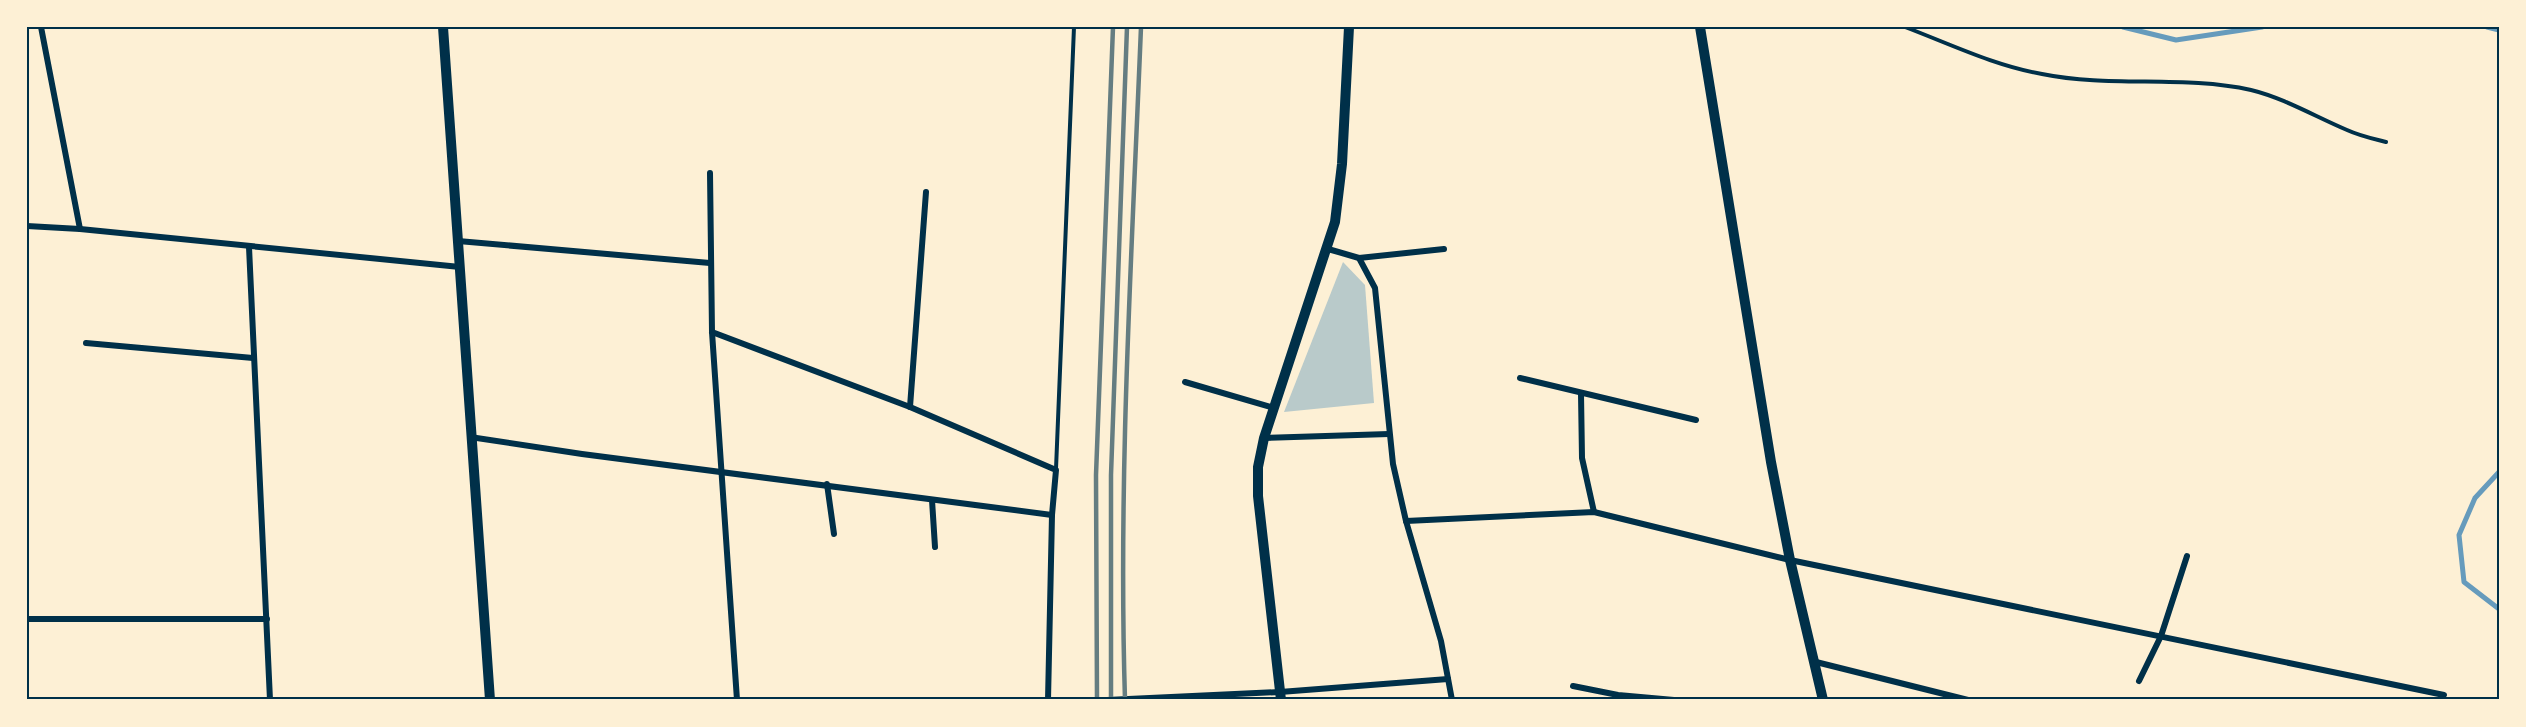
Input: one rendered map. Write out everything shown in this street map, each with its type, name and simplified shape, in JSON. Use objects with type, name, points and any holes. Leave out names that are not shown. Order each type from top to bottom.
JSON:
[{"type":"street","points":[[42,27],[80,229]]},
{"type":"street","points":[[443,27],[490,700]]},
{"type":"street","points":[[1280,696],[1258,496],[1258,467],[1264,438],[1328,249],[1339,203],[1348,27]]},
{"type":"street","points":[[1700,27],[1757,380],[1790,560],[1816,662],[1823,700]]},
{"type":"street","points":[[710,173],[712,332],[737,700]]},
{"type":"street","points":[[910,407],[926,192]]},
{"type":"street","points":[[27,226],[80,229],[459,267]]},
{"type":"street","points":[[459,241],[710,263]]},
{"type":"street","points":[[249,247],[270,700]]},
{"type":"street","points":[[1328,249],[1359,258],[1444,249]]},
{"type":"street","points":[[1359,258],[1375,288],[1389,435],[1406,521],[1432,607],[1452,700]]},
{"type":"street","points":[[712,332],[910,407],[1056,470],[1052,515],[1048,700]]},
{"type":"street","points":[[86,342],[253,358]]},
{"type":"street","points":[[1520,378],[1696,420]]},
{"type":"street","points":[[1185,382],[1274,408]]},
{"type":"street","points":[[1581,394],[1582,458],[1594,512]]},
{"type":"street","points":[[1264,438],[1389,435]]},
{"type":"street","points":[[470,437],[582,454],[1052,515]]},
{"type":"street","points":[[827,484],[834,534]]},
{"type":"street","points":[[932,500],[935,547]]},
{"type":"street","points":[[1406,521],[1594,512],[1790,560],[2444,694]]},
{"type":"street","points":[[2139,681],[2161,636],[2187,556]]},
{"type":"street","points":[[27,619],[267,619]]},
{"type":"street","points":[[1816,662],[1968,700]]},
{"type":"street","points":[[1107,700],[1280,696],[1448,679]]},
{"type":"street","points":[[1573,686],[1618,697],[1674,700]]},
{"type":"lane","points":[[1056,470],[1074,27]]},
{"type":"lane","points":[[1905,27],[1998,62],[2043,75],[2109,82],[2172,82],[2228,86],[2251,90],[2269,95],[2351,132],[2386,142]]},
{"type":"shaded area","points":[[1343,262],[1365,285],[1374,403],[1284,412]]},
{"type":"waterway","points":[[2123,27],[2176,40],[2262,27]]},
{"type":"waterway","points":[[2487,27],[2499,30]]},
{"type":"waterway","points":[[2499,472],[2475,498],[2459,535],[2464,582],[2499,609]]},
{"type":"railway","points":[[1097,700],[1096,475],[1113,27]]},
{"type":"railway","points":[[1111,700],[1111,475],[1127,27]]},
{"type":"railway","points":[[1125,700],[1123,532],[1130,279],[1141,27]]}]
